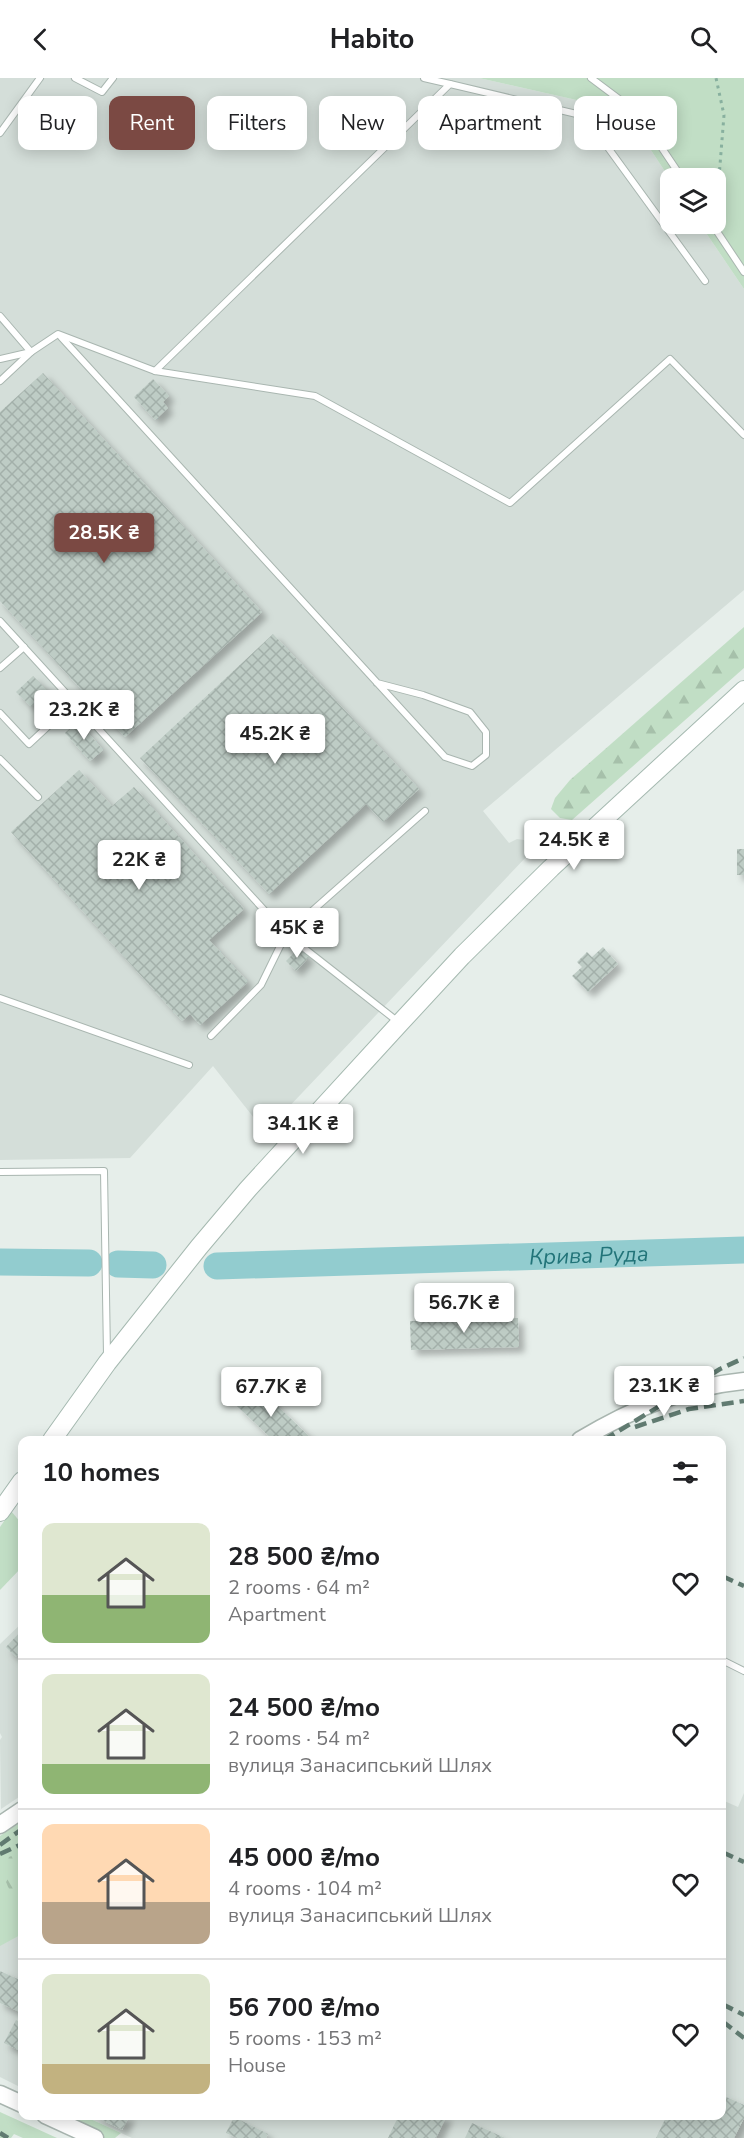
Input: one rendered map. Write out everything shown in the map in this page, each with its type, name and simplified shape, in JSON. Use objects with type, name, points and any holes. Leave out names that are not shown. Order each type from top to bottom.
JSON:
[{"type":"main road","points":[[55,1436],[107,1364],[199,1247],[248,1189],[400,1023],[462,956],[551,868],[744,690]]},
{"type":"main road","points":[[0,1512],[18,1487]]},
{"type":"street","points":[[587,1436],[622,1416],[657,1401],[692,1391],[744,1381]]},
{"type":"street","points":[[0,1825],[18,1813]]},
{"type":"street","points":[[0,2094],[18,2102]]},
{"type":"street","points":[[56,2120],[95,2138]]},
{"type":"lane","points":[[0,133],[40,78]]},
{"type":"lane","points":[[75,78],[102,92],[113,78]]},
{"type":"lane","points":[[424,78],[585,116],[705,281]]},
{"type":"lane","points":[[591,78],[639,114],[675,168]]},
{"type":"lane","points":[[155,371],[450,84]]},
{"type":"lane","points":[[719,234],[744,272]]},
{"type":"lane","points":[[0,316],[31,352]]},
{"type":"lane","points":[[58,334],[155,371],[315,396],[510,503],[670,359],[744,435]]},
{"type":"lane","points":[[0,381],[31,352],[58,334]]},
{"type":"lane","points":[[58,334],[377,683],[445,757],[472,766],[486,755],[486,732],[470,712],[423,695],[377,683]]},
{"type":"lane","points":[[0,359],[31,352]]},
{"type":"lane","points":[[0,621],[286,934],[400,1023]]},
{"type":"lane","points":[[0,668],[24,647]]},
{"type":"lane","points":[[0,712],[29,744],[74,702]]},
{"type":"lane","points":[[0,759],[38,797]]},
{"type":"lane","points":[[211,1036],[261,985],[286,934],[425,811]]},
{"type":"lane","points":[[0,998],[189,1065]]},
{"type":"lane","points":[[0,1172],[104,1171],[107,1364]]},
{"type":"lane","points":[[726,1662],[744,1671]]},
{"type":"path","points":[[716,78],[724,115],[720,168]]},
{"type":"shaded area","points":[[0,78],[479,78],[559,96],[418,96],[418,150],[562,150],[562,97],[574,99],[574,150],[651,150],[663,168],[660,168],[660,234],[707,234],[744,289],[744,590],[483,811],[509,843],[517,839],[524,840],[529,847],[528,855],[265,1132],[213,1066],[130,1158],[0,1160]]},
{"type":"shaded area","points":[[18,1627],[18,1798],[1,1809],[0,1740],[2,1737],[0,1733],[0,1644]]},
{"type":"shaded area","points":[[744,1793],[744,2138],[132,2138],[93,2120],[726,2120],[726,1802],[738,1807]]},
{"type":"shaded area","points":[[18,1870],[18,2086],[0,2077],[0,1880]]},
{"type":"green space","points":[[479,78],[744,78],[744,289],[707,234],[726,234],[726,168],[663,168],[651,150],[677,150],[677,96],[574,96],[574,99]]},
{"type":"green space","points":[[744,627],[744,668],[572,820],[560,818],[551,809],[555,798],[570,780]]},
{"type":"green space","points":[[11,1511],[18,1519],[18,1571],[0,1590],[0,1527]]},
{"type":"green space","points":[[18,1824],[18,1936],[0,1946],[0,1836]]},
{"type":"green space","points":[[18,1853],[18,1893],[14,1896],[6,1882],[5,1868],[9,1857]]},
{"type":"green space","points":[[0,2112],[57,2138],[23,2138],[14,2134],[11,2138],[0,2138]]},
{"type":"green space","points":[[64,2120],[93,2120],[121,2133],[115,2138],[102,2138]]},
{"type":"building","points":[[43,373],[262,612],[125,737],[0,601],[0,412]]},
{"type":"building","points":[[153,379],[169,396],[163,402],[168,408],[155,420],[134,397]]},
{"type":"building","points":[[273,634],[419,789],[383,822],[366,804],[269,894],[140,758]]},
{"type":"building","points":[[33,676],[48,691],[31,707],[16,692]]},
{"type":"building","points":[[78,721],[103,750],[90,761],[65,733]]},
{"type":"building","points":[[79,770],[112,806],[134,787],[244,909],[209,940],[248,982],[200,1025],[190,1014],[182,1021],[11,832]]},
{"type":"building","points":[[737,849],[744,849],[744,875],[737,875]]},
{"type":"building","points":[[603,947],[618,964],[588,992],[572,976],[582,967],[577,962],[587,952],[592,957]]},
{"type":"building","points":[[299,948],[309,957],[296,971],[286,961]]},
{"type":"building","points":[[518,1318],[519,1347],[411,1350],[410,1321]]},
{"type":"building","points":[[257,1386],[309,1436],[269,1436],[237,1406]]},
{"type":"building","points":[[18,1634],[16,1657],[6,1647]]},
{"type":"building","points":[[0,1971],[18,1979],[18,2011],[0,2003]]},
{"type":"building","points":[[16,2020],[18,2021],[18,2050],[4,2043]]},
{"type":"building","points":[[726,2097],[744,2105],[744,2118],[734,2138],[656,2138],[665,2120],[726,2120]]},
{"type":"building","points":[[102,2120],[127,2120],[122,2130]]},
{"type":"building","points":[[232,2120],[240,2120],[268,2134],[266,2138],[237,2138],[226,2133]]},
{"type":"building","points":[[397,2120],[445,2120],[436,2138],[388,2138]]},
{"type":"building","points":[[472,2123],[505,2138],[465,2138]]},
{"type":"waterway","name":"Крива Руда","points":[[217,1266],[744,1250]]},
{"type":"waterway","name":"Крива Руда","points":[[0,1262],[89,1263]]},
{"type":"waterway","points":[[118,1264],[153,1265]]},
{"type":"railway","points":[[611,1436],[720,1369],[744,1358]]},
{"type":"railway","points":[[635,1427],[689,1409],[744,1401]]},
{"type":"railway","points":[[726,1578],[744,1586]]},
{"type":"railway","points":[[0,1845],[18,1832]]},
{"type":"railway","points":[[0,1854],[18,1846]]},
{"type":"railway","points":[[726,1854],[744,1862]]},
{"type":"railway","points":[[726,2006],[744,2015]]},
{"type":"railway","points":[[726,2024],[744,2038]]},
{"type":"railway","points":[[0,2133],[8,2138]]}]
